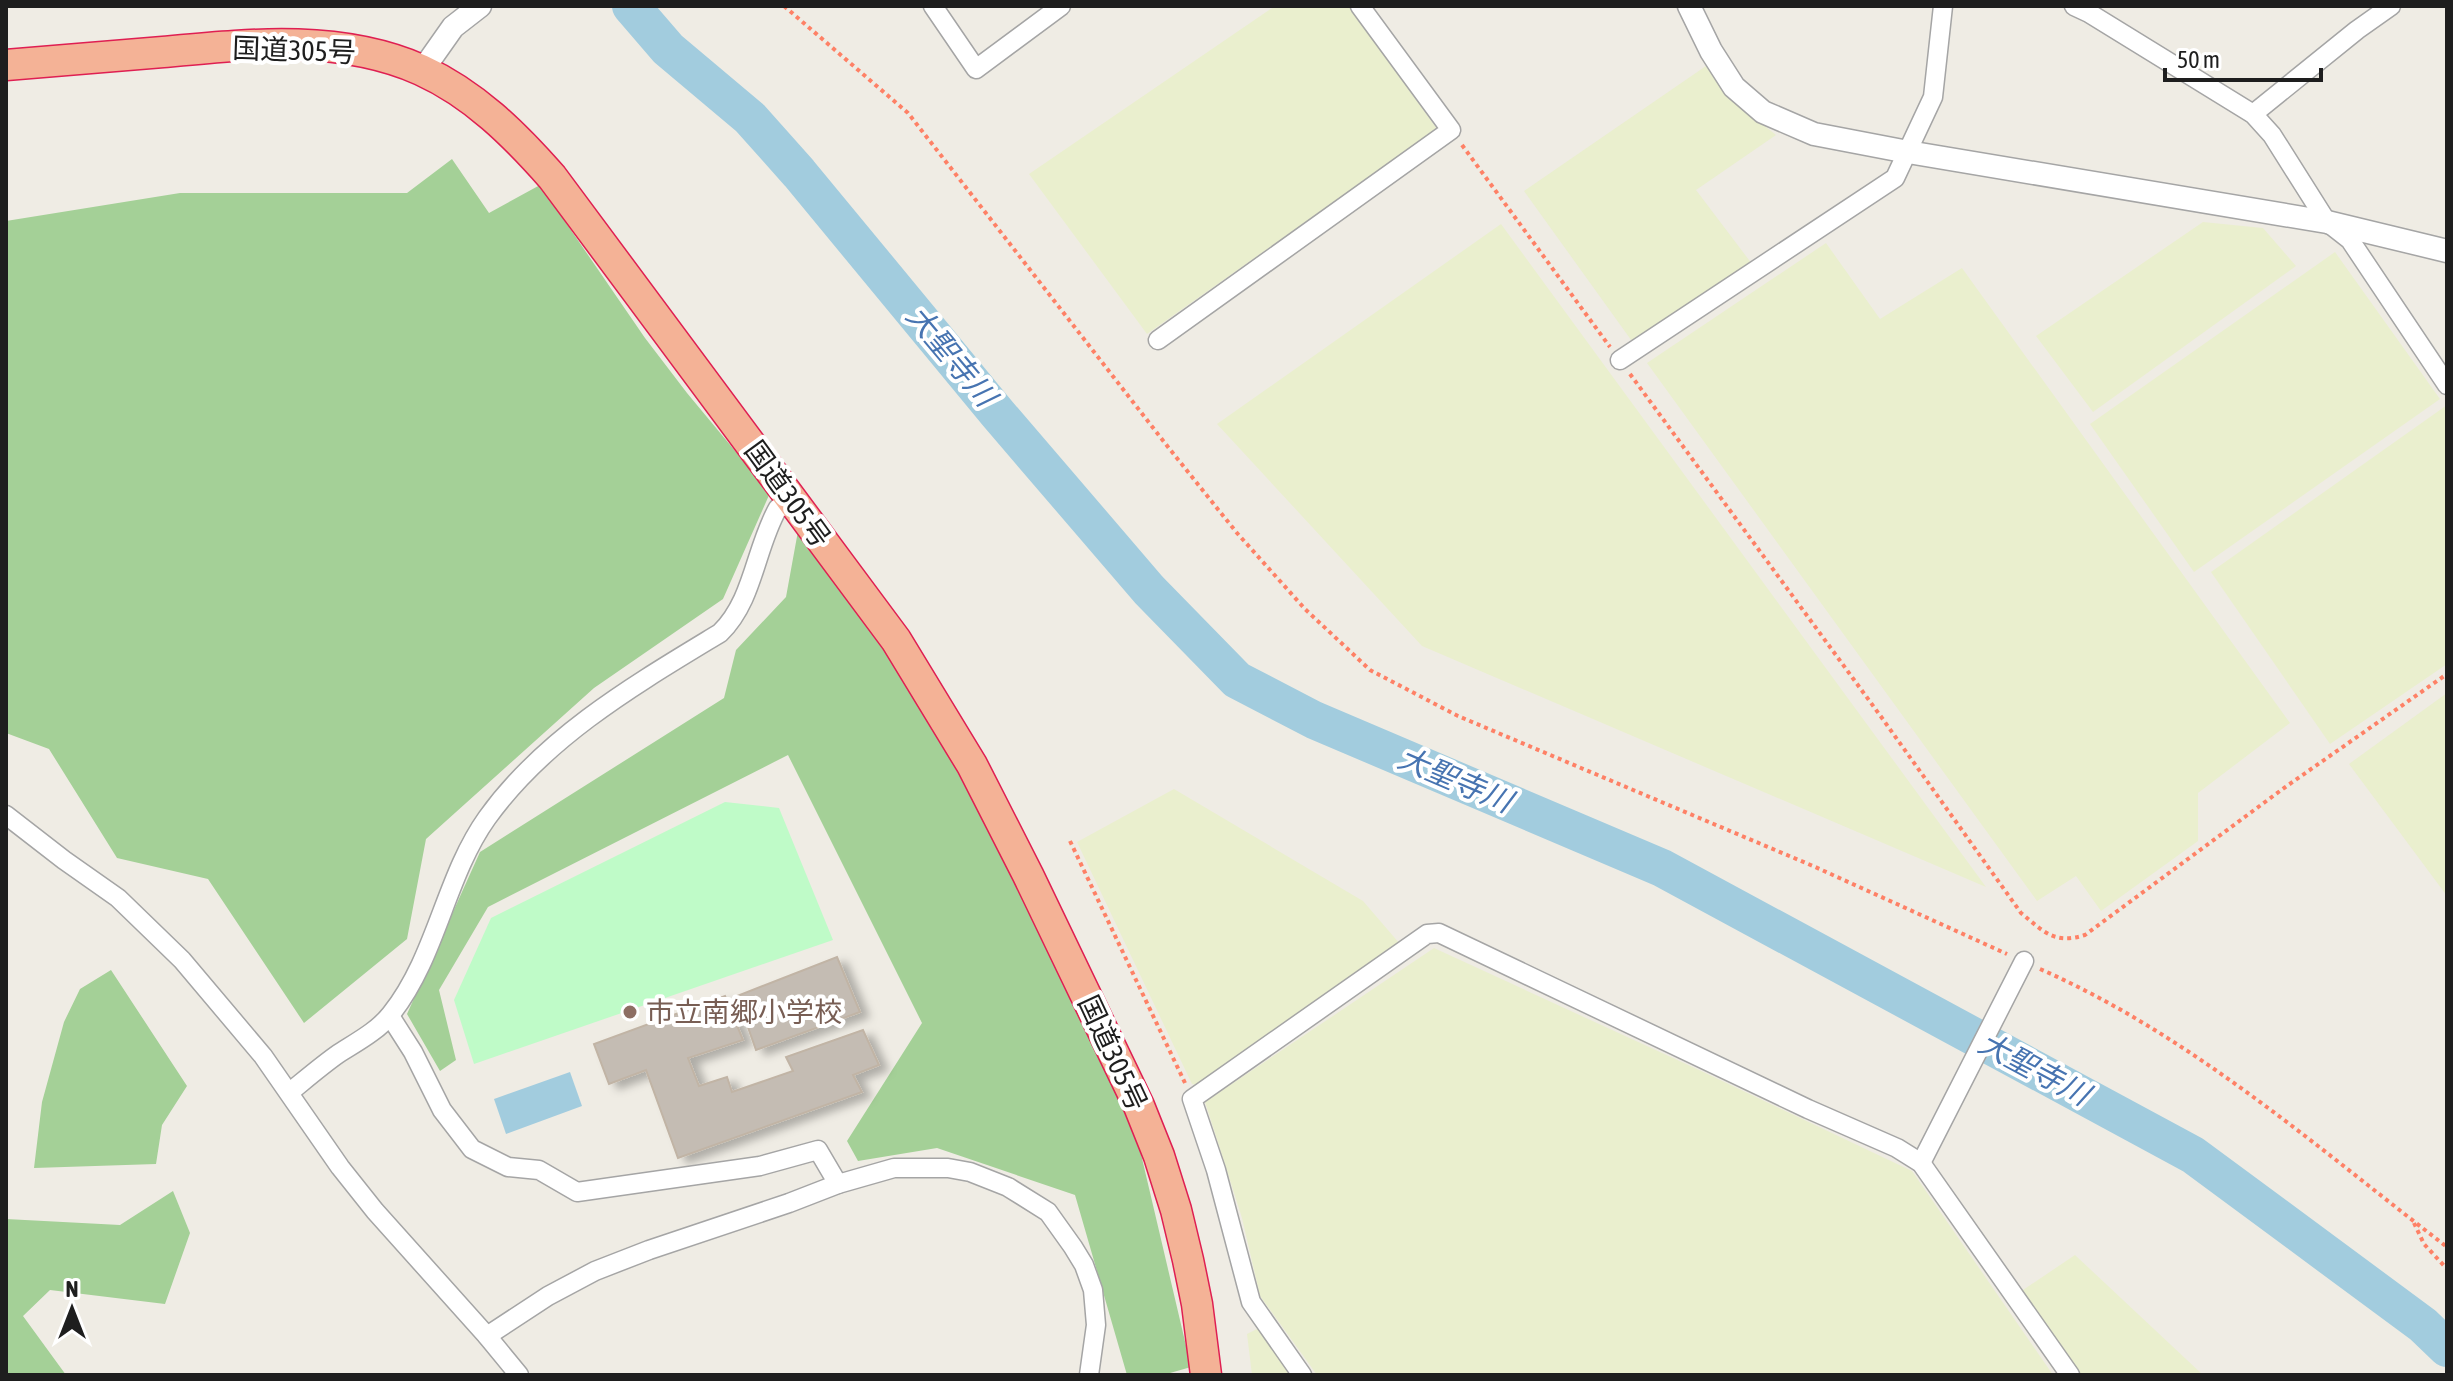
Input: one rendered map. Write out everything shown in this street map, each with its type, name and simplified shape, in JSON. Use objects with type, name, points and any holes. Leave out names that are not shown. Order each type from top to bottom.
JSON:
[{"type":"highway","name":"国道305号","points":[[6,65],[227,46],[300,44],[346,49],[382,55],[422,71],[487,110],[521,142],[552,177],[896,640],[972,765],[1139,1106],[1159,1156],[1176,1210],[1197,1304],[1206,1375]]},
{"type":"street","points":[[422,71],[453,27],[480,6]]},
{"type":"street","points":[[933,6],[976,69],[1061,6]]},
{"type":"street","points":[[1158,340],[1451,130],[1360,6]]},
{"type":"street","points":[[1689,6],[1711,51],[1734,87],[1763,112],[1814,134],[2327,222],[2447,251]]},
{"type":"street","points":[[1620,360],[1895,178],[1933,97],[1943,6]]},
{"type":"street","points":[[2253,114],[2391,6]]},
{"type":"street","points":[[2085,8],[2253,114],[2272,135],[2327,222],[2350,240],[2447,385]]},
{"type":"street","points":[[290,1092],[390,1016],[427,952],[465,854],[488,817],[571,730],[720,633],[733,620],[744,598],[769,523],[778,508],[795,504]]},
{"type":"street","points":[[6,815],[118,898],[182,960],[290,1092],[340,1167],[375,1211],[519,1375]]},
{"type":"street","points":[[1302,1375],[1251,1302],[1216,1170],[1192,1099],[1427,934],[1439,933],[1808,1109],[1897,1148],[1921,1163],[2070,1375]]},
{"type":"street","points":[[1921,1163],[2024,961]]},
{"type":"street","points":[[390,1016],[413,1052],[442,1110],[472,1149],[508,1167],[539,1170],[577,1192],[760,1166],[818,1150],[838,1184]]},
{"type":"street","points":[[487,1336],[595,1271],[838,1184],[894,1168],[948,1168],[970,1172],[1008,1187],[1048,1212],[1084,1265],[1093,1290],[1096,1325],[1089,1375]]},
{"type":"path","points":[[784,6],[908,113],[1237,533],[1305,609],[1370,670],[1458,716],[1813,866],[2055,975],[2135,1019],[2260,1101],[2447,1247]]},
{"type":"path","points":[[1451,130],[2021,913],[2044,932],[2071,939],[2085,935],[2271,797],[2447,674]]},
{"type":"path","points":[[1070,841],[1192,1099]]},
{"type":"path","points":[[2413,1221],[2424,1244],[2447,1269]]},
{"type":"green space","points":[[1275,6],[1349,6],[1437,129],[1147,334],[1029,174]]},
{"type":"green space","points":[[1706,66],[1732,100],[1776,135],[1696,190],[1752,264],[1634,344],[1524,191]]},
{"type":"green space","points":[[452,159],[489,213],[540,185],[645,338],[770,493],[723,599],[594,688],[426,839],[407,939],[304,1023],[208,879],[117,858],[49,749],[6,733],[6,221],[180,193],[407,193]]},
{"type":"green space","points":[[2203,222],[2263,228],[2296,266],[2093,412],[2036,336]]},
{"type":"green space","points":[[1501,224],[1986,887],[1422,646],[1217,424]]},
{"type":"green space","points":[[1826,243],[1880,319],[1962,268],[2290,723],[2198,793],[2198,841],[2101,911],[2076,876],[2037,901],[1647,363]]},
{"type":"green space","points":[[2335,252],[2440,399],[2194,572],[2090,424]]},
{"type":"green space","points":[[2447,405],[2447,664],[2330,744],[2211,572]]},
{"type":"green space","points":[[798,531],[958,749],[1129,1103],[1191,1367],[1163,1375],[1127,1375],[1075,1195],[937,1148],[858,1161],[847,1141],[922,1023],[788,755],[488,907],[439,990],[456,1060],[440,1071],[407,1014],[480,852],[724,698],[736,650],[786,597]]},
{"type":"green space","points":[[2447,693],[2447,896],[2349,764]]},
{"type":"green space","points":[[1174,789],[1363,901],[1400,944],[1200,1086],[1192,1084],[1077,842]]},
{"type":"green space","points":[[725,802],[779,808],[833,940],[474,1064],[454,1000],[491,918]]},
{"type":"green space","points":[[1434,948],[1912,1171],[2053,1375],[1317,1375],[1260,1296],[1242,1218],[1205,1102]]},
{"type":"green space","points":[[111,970],[187,1086],[162,1125],[156,1164],[34,1168],[42,1102],[64,1022],[80,989]]},
{"type":"green space","points":[[173,1191],[190,1233],[165,1304],[50,1290],[23,1316],[66,1375],[6,1375],[6,1219],[120,1225]]},
{"type":"green space","points":[[2075,1255],[2203,1375],[2078,1375],[2020,1292]]},
{"type":"green space","points":[[1259,1328],[1294,1375],[1252,1375],[1247,1334]]},
{"type":"water","points":[[570,1072],[582,1106],[506,1134],[494,1099]]},
{"type":"building","points":[[837,957],[860,1012],[756,1050],[737,996]]},
{"type":"building","points":[[725,996],[743,1040],[688,1058],[699,1086],[727,1077],[732,1092],[793,1071],[786,1057],[863,1030],[879,1065],[853,1075],[862,1092],[678,1158],[646,1070],[609,1084],[594,1044]]},
{"type":"waterway","name":"大聖寺川","points":[[631,6],[668,49],[750,118],[1149,590],[1237,680],[1314,720],[1662,868],[2193,1155],[2423,1325],[2447,1348]]},
{"type":"place","name":"市立南郷小学校","points":[[630,1012]]}]
